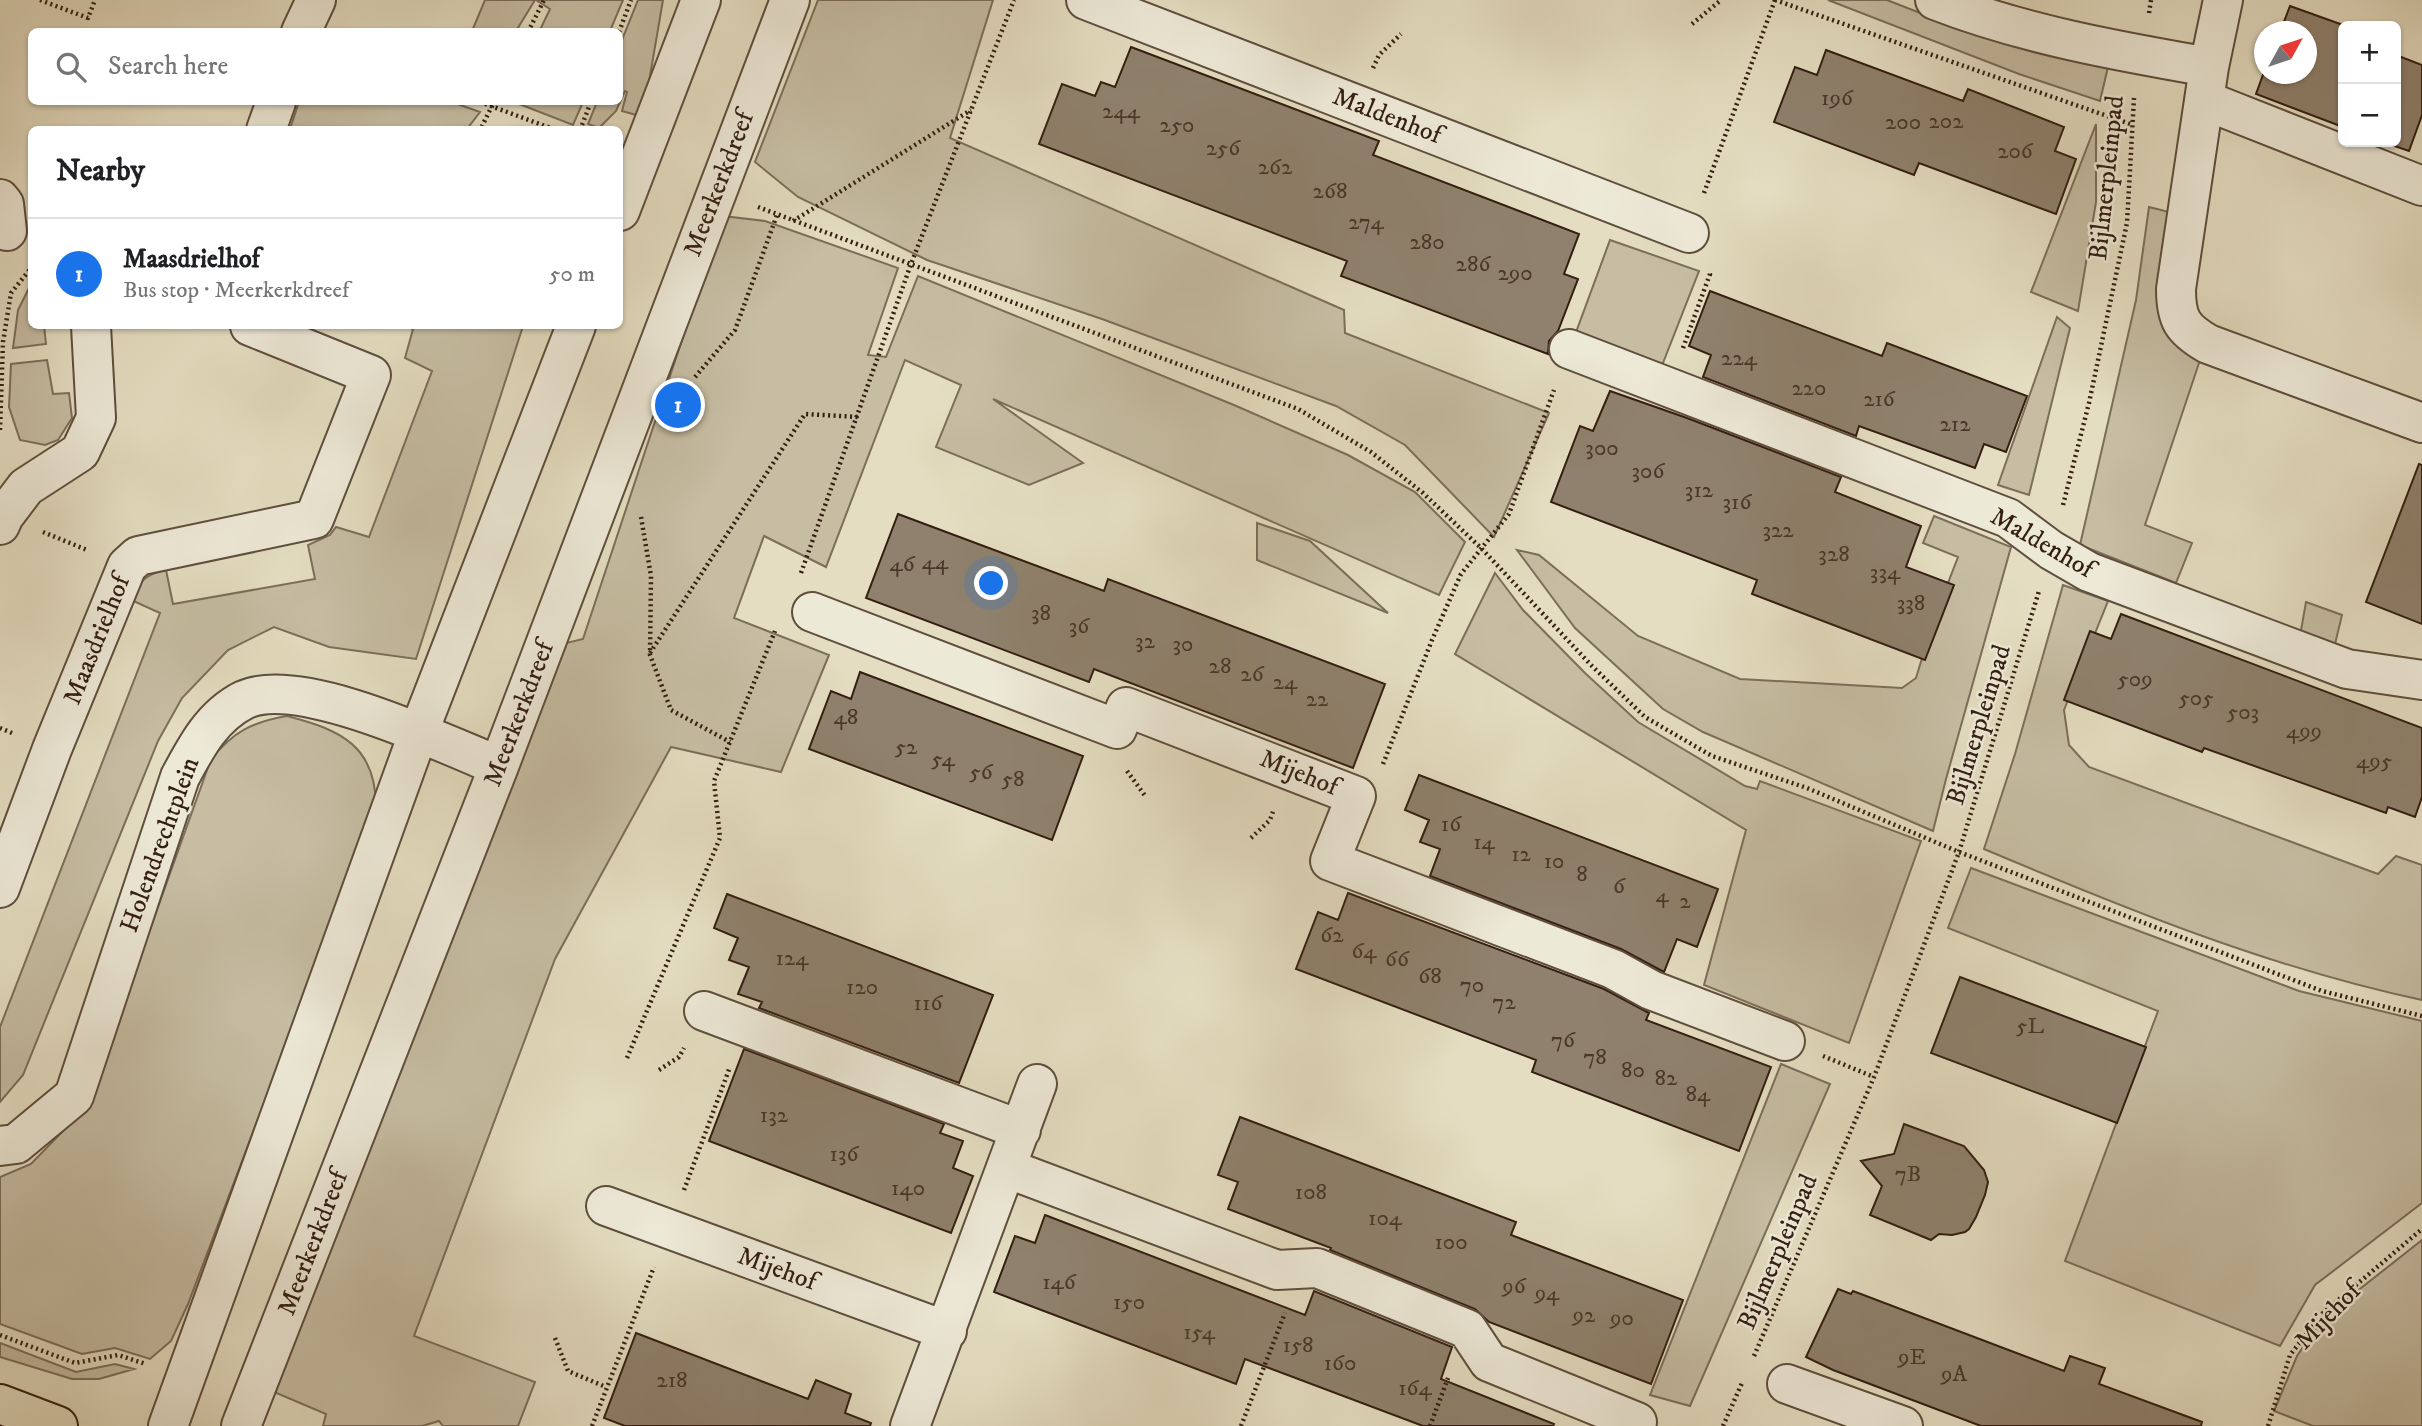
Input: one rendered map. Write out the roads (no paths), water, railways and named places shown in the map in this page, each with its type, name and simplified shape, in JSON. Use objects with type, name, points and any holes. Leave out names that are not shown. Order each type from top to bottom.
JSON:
[{"type":"main road","points":[[0,1404],[58,1426]]},
{"type":"street","points":[[303,28],[316,0]]},
{"type":"street","points":[[623,203],[701,0]]},
{"type":"street","name":"Meerkerkdreef","points":[[241,1426],[499,766],[790,0]]},
{"type":"street","name":"Maldenhof","points":[[1086,0],[1689,233]]},
{"type":"street","points":[[1935,0],[2016,26],[2141,55],[2207,83],[2422,186]]},
{"type":"street","points":[[2223,0],[2207,83],[2176,289],[2176,306],[2181,322],[2193,335],[2208,344],[2422,423]]},
{"type":"street","points":[[267,126],[275,105]]},
{"type":"street","points":[[2,520],[26,487],[80,452],[91,429],[96,418],[91,329]]},
{"type":"street","name":"Maasdrielhof","points":[[0,888],[52,749],[127,566],[138,556],[314,519],[371,375],[257,329]]},
{"type":"street","points":[[168,1426],[418,734],[575,329]]},
{"type":"street","name":"Maldenhof","points":[[1569,349],[2008,518],[2051,550],[2089,572],[2347,669],[2422,680]]},
{"type":"street","name":"Mijehof","points":[[802,605],[1117,729],[1126,706],[1356,796],[1330,862],[1613,969],[1651,990],[1785,1041]]},
{"type":"street","name":"Holendrechtplein","points":[[0,1146],[16,1144],[74,1096],[180,777],[197,745],[223,713],[246,699],[283,694],[344,705],[499,766]]},
{"type":"street","points":[[704,1011],[1021,1130]]},
{"type":"street","points":[[910,1426],[1037,1084]]},
{"type":"street","points":[[1006,1168],[1277,1270],[1317,1268],[1467,1329],[1489,1363],[1637,1422]]},
{"type":"street","name":"Mijehof","points":[[606,1206],[947,1331]]},
{"type":"street","points":[[1787,1384],[1903,1426]]},
{"type":"place","name":"Maasdrielhof","points":[[678,405]]}]
